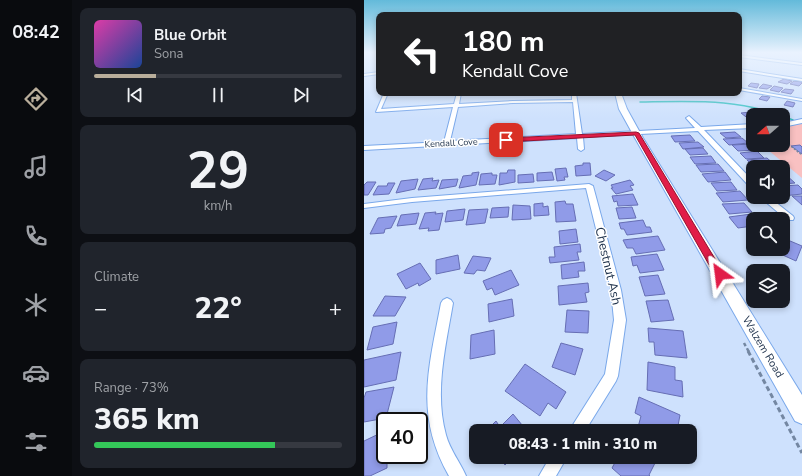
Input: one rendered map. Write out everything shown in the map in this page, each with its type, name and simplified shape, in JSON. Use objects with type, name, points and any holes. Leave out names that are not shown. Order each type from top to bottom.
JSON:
[{"type":"street","points":[[766,74],[802,80]]},
{"type":"street","points":[[742,90],[802,100]]},
{"type":"street","points":[[385,96],[378,111],[513,102],[575,101]]},
{"type":"street","points":[[447,144],[458,96]]},
{"type":"street","points":[[574,96],[581,149]]},
{"type":"street","name":"Walzem Road","points":[[619,96],[623,109],[636,133],[802,414]]},
{"type":"street","points":[[689,118],[746,178]]},
{"type":"street","points":[[790,124],[802,121]]},
{"type":"street","name":"Kendall Cove","points":[[364,148],[746,127]]},
{"type":"street","name":"Chestnut Ash","points":[[364,206],[412,200],[589,186],[616,290],[620,320],[611,376],[580,424]]},
{"type":"street","points":[[773,204],[783,212]]},
{"type":"street","points":[[447,304],[434,380],[433,408],[438,436],[458,476]]},
{"type":"street","points":[[547,476],[555,464]]},
{"type":"path","points":[[790,146],[802,155]]},
{"type":"shaded area","points":[[802,124],[802,178],[790,168],[790,160],[780,160],[770,152],[790,152],[790,125]]},
{"type":"building","points":[[784,79],[792,81],[787,84],[778,82]]},
{"type":"building","points":[[794,81],[802,83],[799,86],[790,84]]},
{"type":"building","points":[[751,83],[759,84],[757,88],[748,86]]},
{"type":"building","points":[[763,84],[772,86],[767,89],[759,88]]},
{"type":"building","points":[[774,86],[783,88],[779,92],[770,90]]},
{"type":"building","points":[[785,89],[794,90],[791,94],[781,92]]},
{"type":"building","points":[[762,96],[770,97],[767,101],[759,99]]},
{"type":"building","points":[[787,101],[795,103],[793,107],[784,105]]},
{"type":"building","points":[[746,112],[746,117],[741,113]]},
{"type":"building","points":[[735,132],[741,137],[726,138],[720,133]]},
{"type":"building","points":[[690,135],[695,141],[675,142],[671,136]]},
{"type":"building","points":[[742,138],[746,143],[729,145],[723,139]]},
{"type":"building","points":[[698,142],[704,147],[683,149],[679,143]]},
{"type":"building","points":[[746,144],[746,151],[738,151],[732,145]]},
{"type":"building","points":[[800,145],[802,147],[802,154],[791,146]]},
{"type":"building","points":[[703,148],[708,154],[690,155],[685,149]]},
{"type":"building","points":[[758,152],[764,158],[746,159],[740,153]]},
{"type":"building","points":[[711,156],[716,163],[695,164],[690,157]]},
{"type":"building","points":[[767,158],[769,160],[747,160]]},
{"type":"building","points":[[583,163],[590,163],[591,175],[576,176],[575,166],[583,165]]},
{"type":"building","points":[[718,164],[724,171],[701,172],[696,165]]},
{"type":"building","points":[[566,168],[568,177],[564,177],[565,180],[557,181],[555,169]]},
{"type":"building","points":[[508,170],[515,170],[515,182],[499,185],[500,173],[507,173]]},
{"type":"building","points":[[604,170],[615,175],[606,181],[595,176]]},
{"type":"building","points":[[479,172],[476,185],[459,188],[463,176],[472,175],[472,173]]},
{"type":"building","points":[[552,172],[554,180],[537,181],[537,173]]},
{"type":"building","points":[[725,172],[731,180],[708,182],[702,174]]},
{"type":"building","points":[[492,173],[492,175],[497,175],[495,184],[479,185],[481,174]]},
{"type":"building","points":[[533,174],[534,182],[518,183],[518,175]]},
{"type":"building","points":[[433,178],[432,181],[439,180],[436,188],[418,190],[423,179]]},
{"type":"building","points":[[418,179],[415,189],[396,193],[401,181]]},
{"type":"building","points":[[458,179],[456,186],[439,189],[442,180]]},
{"type":"building","points":[[790,179],[795,183],[790,183]]},
{"type":"building","points":[[630,180],[634,185],[630,186],[633,190],[616,194],[611,188],[613,188],[611,185]]},
{"type":"building","points":[[367,182],[376,182],[368,195],[364,195],[364,185]]},
{"type":"building","points":[[731,182],[737,190],[717,191],[711,183]]},
{"type":"building","points":[[388,183],[395,183],[389,194],[373,195],[378,186],[387,186]]},
{"type":"building","points":[[798,185],[802,189],[802,194],[790,195],[790,186]]},
{"type":"building","points":[[740,191],[746,198],[746,200],[723,202],[716,193]]},
{"type":"building","points":[[633,194],[638,205],[618,206],[617,201],[614,202],[612,196]]},
{"type":"building","points":[[792,196],[802,196],[802,205]]},
{"type":"building","points":[[565,201],[566,204],[573,204],[576,221],[556,222],[555,202]]},
{"type":"building","points":[[543,203],[543,207],[548,206],[549,215],[534,216],[534,204]]},
{"type":"building","points":[[744,203],[752,212],[729,214],[722,204]]},
{"type":"building","points":[[513,205],[530,206],[531,219],[512,220]]},
{"type":"building","points":[[509,207],[508,217],[490,218],[492,208]]},
{"type":"building","points":[[632,207],[636,218],[619,219],[616,208]]},
{"type":"building","points":[[465,209],[463,220],[445,222],[447,211]]},
{"type":"building","points":[[488,209],[485,223],[466,225],[469,210]]},
{"type":"building","points":[[436,212],[435,214],[443,213],[439,230],[428,231],[429,228],[419,229],[425,213]]},
{"type":"building","points":[[419,213],[416,224],[397,226],[401,215]]},
{"type":"building","points":[[746,215],[746,227],[738,228],[729,217]]},
{"type":"building","points":[[397,216],[391,228],[385,229],[384,233],[370,234],[378,218]]},
{"type":"building","points":[[643,220],[646,227],[650,227],[652,232],[627,235],[624,229],[621,229],[619,223]]},
{"type":"building","points":[[576,229],[578,242],[560,244],[559,231]]},
{"type":"building","points":[[658,236],[665,250],[636,254],[633,248],[627,248],[623,240]]},
{"type":"building","points":[[790,241],[802,246],[796,261],[785,256],[790,256]]},
{"type":"building","points":[[580,244],[581,252],[577,252],[579,260],[550,263],[549,257],[555,257],[554,247]]},
{"type":"building","points":[[657,254],[664,270],[640,273],[637,265],[633,266],[631,257]]},
{"type":"building","points":[[458,255],[460,269],[436,274],[436,260]]},
{"type":"building","points":[[473,256],[491,258],[485,271],[477,270],[474,274],[464,273]]},
{"type":"building","points":[[584,262],[585,271],[578,271],[579,277],[562,279],[561,265]]},
{"type":"building","points":[[420,263],[431,279],[419,286],[418,283],[406,289],[397,274]]},
{"type":"building","points":[[511,270],[519,285],[495,295],[492,288],[487,290],[483,281]]},
{"type":"building","points":[[658,275],[665,294],[645,296],[639,277]]},
{"type":"building","points":[[588,283],[589,292],[585,293],[587,302],[559,305],[558,286]]},
{"type":"building","points":[[385,296],[406,297],[395,316],[373,316]]},
{"type":"building","points":[[512,299],[514,316],[489,322],[488,304]]},
{"type":"building","points":[[668,300],[674,320],[651,322],[646,301]]},
{"type":"building","points":[[567,310],[589,311],[588,333],[565,332]]},
{"type":"building","points":[[397,322],[393,344],[367,350],[373,327]]},
{"type":"building","points":[[648,328],[683,331],[687,358],[655,355],[654,342],[649,342]]},
{"type":"building","points":[[494,330],[495,354],[470,359],[471,335]]},
{"type":"building","points":[[561,343],[583,349],[575,375],[552,367]]},
{"type":"building","points":[[401,352],[396,380],[364,387],[364,360]]},
{"type":"building","points":[[648,362],[675,367],[675,380],[682,381],[683,397],[647,390]]},
{"type":"building","points":[[525,364],[566,392],[556,409],[548,403],[540,416],[505,391]]},
{"type":"building","points":[[394,387],[388,412],[376,412],[376,420],[364,422],[364,398],[366,392]]},
{"type":"building","points":[[639,397],[680,415],[678,424],[639,424],[641,416],[635,413]]},
{"type":"building","points":[[513,414],[521,424],[503,424]]},
{"type":"building","points":[[376,435],[376,464],[387,464],[387,468],[370,476],[364,476],[364,441]]},
{"type":"building","points":[[614,464],[654,464],[649,475],[650,476],[621,476],[612,468]]},
{"type":"waterway","points":[[640,102],[699,101],[736,104],[774,113],[793,120]]},
{"type":"route","points":[[506,140],[636,133],[720,274]]}]
